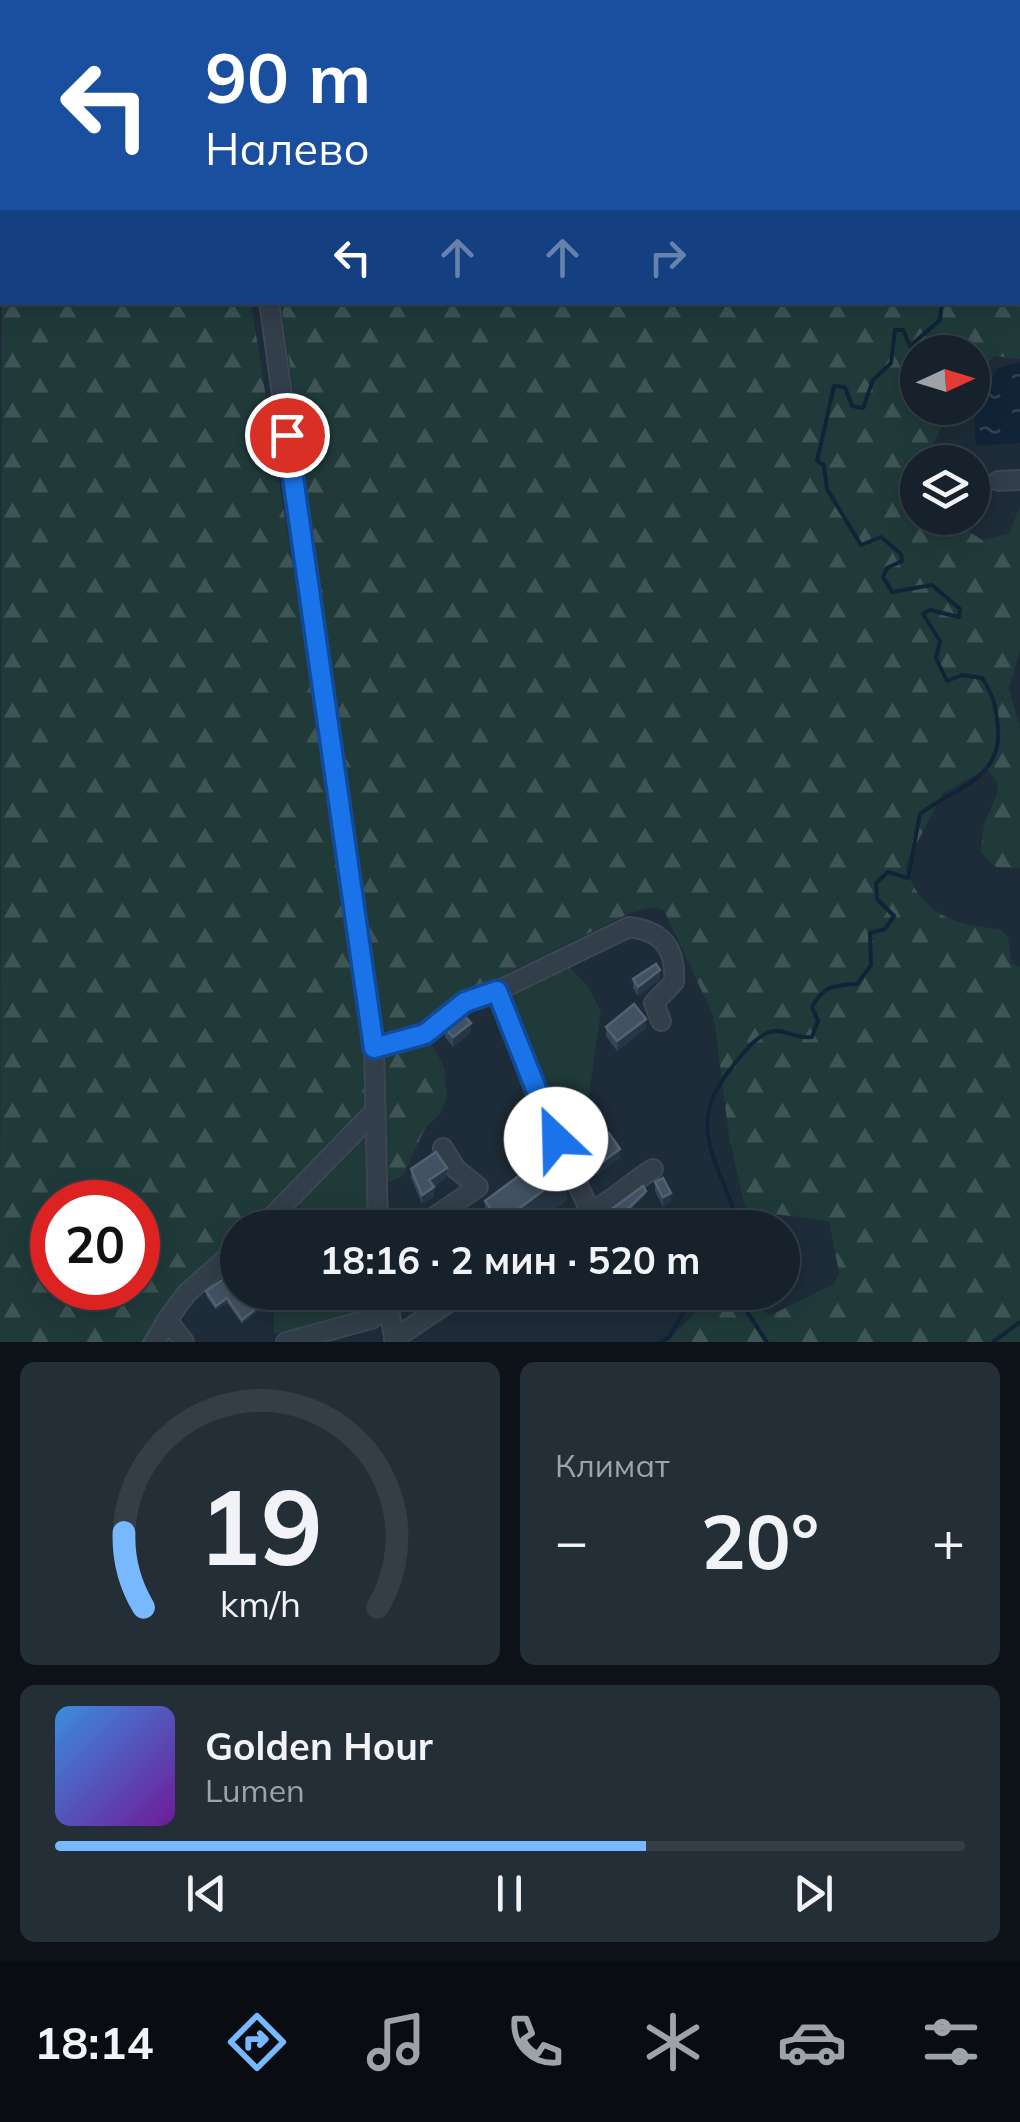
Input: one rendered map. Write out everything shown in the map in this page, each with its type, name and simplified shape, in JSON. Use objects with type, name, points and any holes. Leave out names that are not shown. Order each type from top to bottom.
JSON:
[{"type":"street","points":[[269,305],[374,1048],[377,1210]]},
{"type":"street","points":[[998,481],[1020,480]]},
{"type":"street","points":[[374,1048],[425,1034],[465,1002],[497,991],[629,927],[651,929],[666,942],[676,962],[674,982],[654,1004],[661,1021]]},
{"type":"street","points":[[497,991],[574,1210]]},
{"type":"street","points":[[280,1210],[318,1175],[344,1140],[373,1113]]},
{"type":"street","points":[[443,1148],[456,1169],[478,1187],[444,1210]]},
{"type":"street","points":[[599,1210],[623,1188],[653,1169]]},
{"type":"street","points":[[155,1342],[187,1292],[220,1264]]},
{"type":"street","points":[[286,1342],[371,1319],[379,1310]]},
{"type":"street","points":[[389,1310],[394,1340],[438,1310]]},
{"type":"street","points":[[167,1320],[184,1342]]},
{"type":"green space","points":[[2,305],[251,305],[369,1047],[369,1086],[356,1121],[307,1178],[272,1210],[220,1210],[220,1252],[171,1297],[145,1342],[0,1342]]},
{"type":"green space","points":[[281,305],[1020,305],[1020,359],[995,356],[990,361],[990,335],[900,335],[900,425],[943,425],[932,445],[900,445],[900,535],[974,535],[982,540],[1009,534],[1020,506],[1020,650],[1009,688],[1020,728],[1020,868],[996,867],[981,853],[984,828],[998,787],[986,769],[943,793],[905,866],[919,895],[941,914],[968,924],[1000,929],[1008,937],[1011,963],[1020,968],[1020,1342],[666,1342],[699,1310],[764,1310],[769,1316],[781,1310],[800,1310],[800,1301],[834,1284],[839,1273],[829,1221],[800,1217],[800,1210],[749,1210],[744,1203],[729,1136],[714,1017],[664,910],[654,907],[630,913],[469,992],[421,1028],[389,1034],[382,1027]]},
{"type":"green space","points":[[567,965],[587,985],[601,1011],[587,1108],[558,1123],[509,995]]},
{"type":"green space","points":[[429,1039],[444,1067],[447,1096],[441,1113],[425,1128],[403,1176],[386,1183],[384,1055]]},
{"type":"green space","points":[[368,1137],[370,1210],[300,1210],[300,1203],[350,1145]]},
{"type":"green space","points":[[274,1310],[367,1310],[355,1315],[274,1334]]},
{"type":"water","points":[[1020,362],[1020,443],[977,445],[975,425],[990,425],[990,382],[998,368]]},
{"type":"building","points":[[656,964],[660,970],[638,987],[633,979]]},
{"type":"building","points":[[634,1004],[646,1019],[617,1041],[606,1027]]},
{"type":"building","points":[[462,1013],[471,1023],[453,1037],[445,1028]]},
{"type":"building","points":[[609,1133],[620,1149],[598,1165],[587,1150]]},
{"type":"building","points":[[552,1151],[567,1173],[517,1210],[492,1210],[485,1201]]},
{"type":"building","points":[[436,1152],[447,1168],[429,1180],[434,1187],[422,1195],[411,1169]]},
{"type":"building","points":[[663,1178],[671,1193],[663,1197],[655,1182]]},
{"type":"building","points":[[643,1186],[646,1191],[627,1210],[613,1208]]},
{"type":"building","points":[[220,1281],[220,1303],[216,1306],[206,1291]]},
{"type":"building","points":[[235,1310],[254,1310],[242,1320]]},
{"type":"waterway","points":[[733,1210],[708,1131],[715,1092],[756,1040],[773,1031],[812,1037],[818,1021],[812,1007],[820,995],[836,986],[857,984],[871,965],[870,933],[885,929],[894,916],[877,899],[876,883],[888,872],[908,878],[920,814],[984,771],[997,746],[995,708],[986,684],[982,678],[962,675],[947,681],[936,658],[940,641],[923,614],[930,610],[959,617],[960,609],[932,585],[892,592],[883,577],[887,568],[902,561],[901,554],[881,537],[861,545],[827,489],[824,465],[817,461],[834,386],[845,387],[852,406],[863,408],[873,380],[891,363],[895,330],[903,330],[910,346],[940,320],[942,305]]},
{"type":"waterway","points":[[660,1342],[669,1337],[685,1310]]},
{"type":"waterway","points":[[746,1310],[767,1342]]},
{"type":"waterway","points":[[993,1342],[1020,1322]]},
{"type":"route","points":[[287,435],[374,1048],[425,1034],[465,1002],[497,991],[556,1139]]}]
